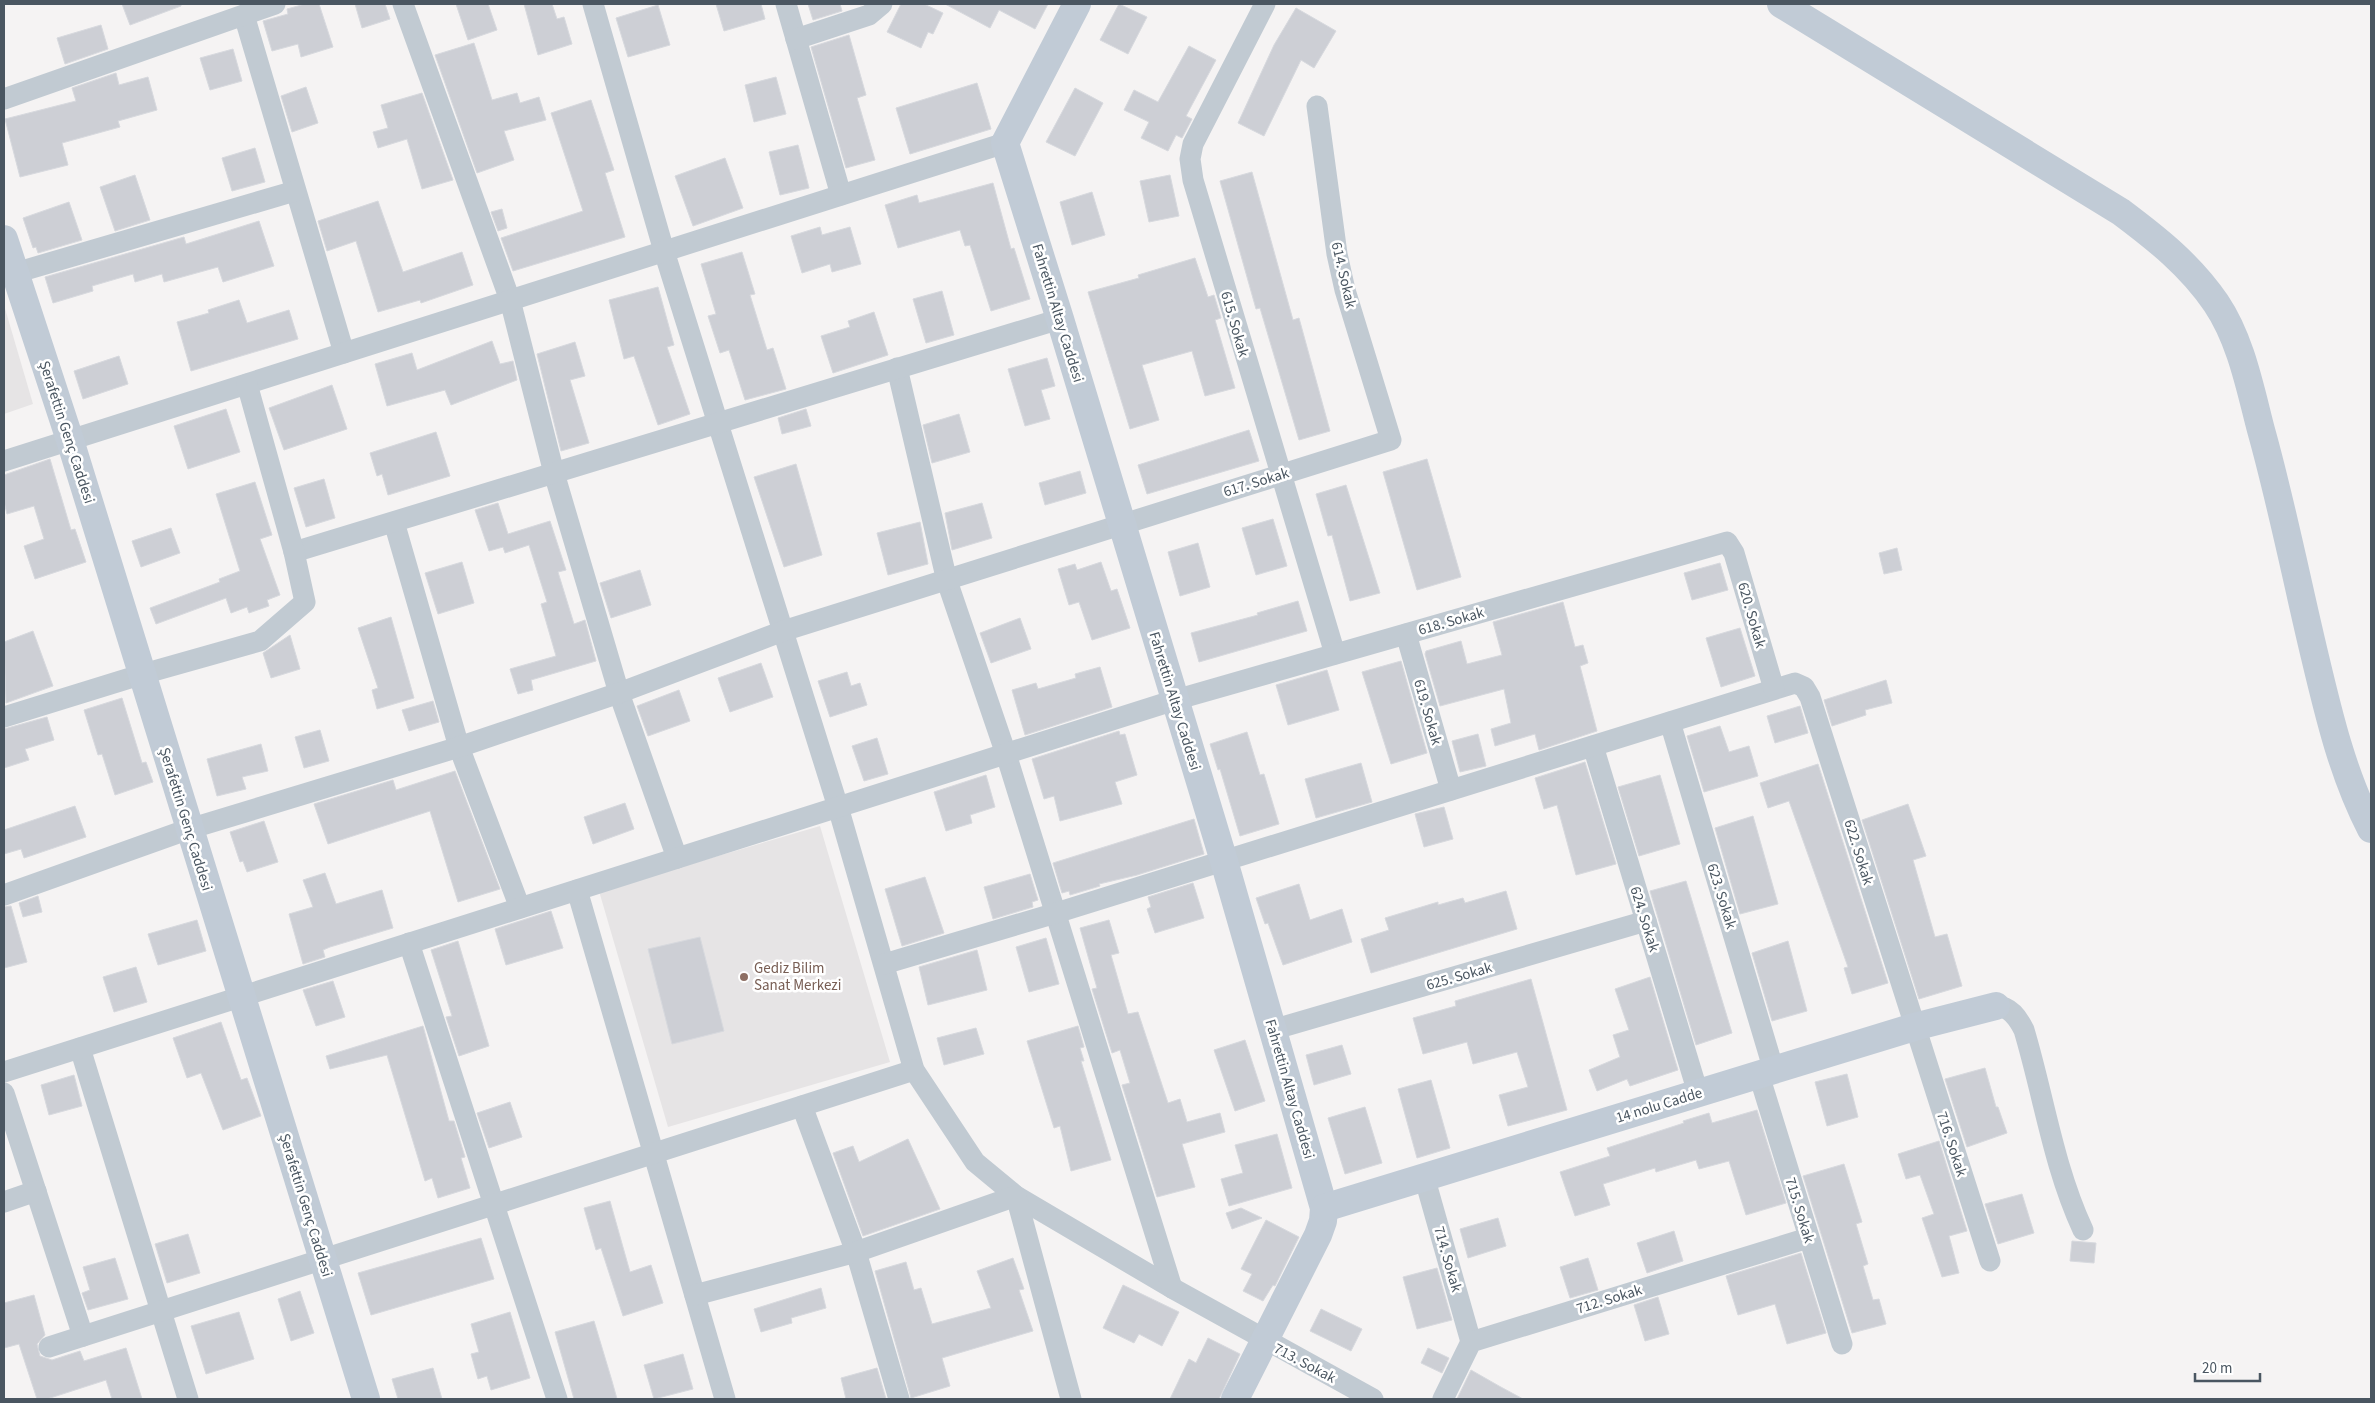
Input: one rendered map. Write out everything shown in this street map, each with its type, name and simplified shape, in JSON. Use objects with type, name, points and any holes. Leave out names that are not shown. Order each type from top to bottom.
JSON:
[{"type":"street","points":[[4,100],[275,4]]},
{"type":"street","points":[[403,4],[510,300],[554,473],[619,693],[677,858]]},
{"type":"street","name":"713. Sokak","points":[[593,4],[664,251],[838,807],[914,1070],[975,1162],[1016,1196],[1172,1288],[1373,1399]]},
{"type":"street","points":[[786,4],[841,195]]},
{"type":"street","points":[[796,39],[869,15],[882,4]]},
{"type":"street","points":[[4,461],[1005,143],[1078,4]]},
{"type":"street","name":"615. Sokak","points":[[1265,4],[1193,144],[1190,159],[1193,180],[1335,654]]},
{"type":"street","points":[[1781,4],[2121,212],[2187,266],[2216,303],[2232,334],[2249,386],[2270,464],[2343,766],[2371,829]]},
{"type":"street","points":[[244,15],[344,353]]},
{"type":"street","name":"614. Sokak","points":[[1317,106],[1337,254],[1345,290],[1391,440]]},
{"type":"street","name":"Fahrettin Altay Caddesi","points":[[1005,143],[1060,318],[1224,861],[1324,1208],[1323,1221],[1318,1235],[1234,1399]]},
{"type":"street","points":[[15,273],[295,191]]},
{"type":"street","name":"Şerafettin Genç Caddesi","points":[[4,239],[70,440],[366,1399]]},
{"type":"street","points":[[294,552],[1060,318]]},
{"type":"street","points":[[897,368],[947,581],[1006,754],[1172,1288]]},
{"type":"street","points":[[4,717],[260,640],[305,602],[294,552],[247,384]]},
{"type":"street","name":"617. Sokak","points":[[4,895],[189,830],[459,747],[619,693],[783,631],[1391,440]]},
{"type":"street","points":[[394,522],[459,747],[520,908]]},
{"type":"street","name":"618. Sokak","points":[[4,1072],[1175,700],[1727,542]]},
{"type":"street","name":"620. Sokak","points":[[1727,542],[1734,553],[1774,689]]},
{"type":"street","name":"619. Sokak","points":[[1406,634],[1451,790]]},
{"type":"street","name":"622. Sokak","points":[[1774,689],[1795,683],[1804,687],[1810,697],[1914,1027]]},
{"type":"street","points":[[884,964],[1056,913],[1774,689]]},
{"type":"street","name":"623. Sokak","points":[[1670,722],[1767,1073]]},
{"type":"street","name":"624. Sokak","points":[[1593,746],[1698,1093]]},
{"type":"street","points":[[577,890],[725,1399]]},
{"type":"street","name":"625. Sokak","points":[[1272,1030],[1646,921]]},
{"type":"street","points":[[409,943],[557,1399]]},
{"type":"street","points":[[1996,1006],[2003,1006],[2011,1012],[2024,1030],[2056,1161],[2082,1230]]},
{"type":"street","name":"14 nolu Cadde","points":[[1324,1208],[1914,1027],[1996,1006]]},
{"type":"street","name":"716. Sokak","points":[[1914,1027],[1990,1262]]},
{"type":"street","points":[[80,1048],[188,1399]]},
{"type":"street","points":[[49,1347],[914,1070]]},
{"type":"street","name":"715. Sokak","points":[[1767,1073],[1808,1238],[1842,1344]]},
{"type":"street","points":[[4,1093],[83,1336]]},
{"type":"street","points":[[802,1106],[856,1252],[899,1399]]},
{"type":"street","name":"714. Sokak","points":[[1424,1176],[1471,1342]]},
{"type":"street","points":[[4,1202],[36,1191]]},
{"type":"street","points":[[694,1295],[856,1252],[1016,1196],[1071,1399]]},
{"type":"street","name":"712. Sokak","points":[[1471,1342],[1808,1238]]},
{"type":"street","points":[[1442,1399],[1471,1342]]},
{"type":"shaded area","points":[[4,305],[33,404],[4,414]]},
{"type":"shaded area","name":"Gediz Bilim Sanat Merkezi","points":[[820,826],[890,1062],[668,1127],[599,891]]},
{"type":"building","points":[[122,4],[181,4],[181,6],[130,25]]},
{"type":"building","points":[[305,4],[319,4],[333,47],[301,57],[298,44],[272,51],[263,21],[288,14],[287,9]]},
{"type":"building","points":[[355,4],[385,4],[390,19],[362,28]]},
{"type":"building","points":[[456,4],[488,4],[497,30],[468,40]]},
{"type":"building","points":[[524,4],[552,4],[557,19],[564,17],[572,44],[538,55]]},
{"type":"building","points":[[716,4],[761,4],[765,19],[724,31]]},
{"type":"building","points":[[808,4],[840,4],[842,11],[813,20]]},
{"type":"building","points":[[901,4],[924,4],[943,13],[933,34],[928,32],[921,48],[887,32]]},
{"type":"building","points":[[945,4],[1048,4],[1035,29],[999,10],[990,28]]},
{"type":"building","points":[[1119,4],[1147,17],[1128,54],[1100,40]]},
{"type":"building","points":[[658,5],[670,45],[628,57],[616,18]]},
{"type":"building","points":[[1296,8],[1336,31],[1314,68],[1301,60],[1264,136],[1238,123],[1274,45]]},
{"type":"building","points":[[101,25],[108,49],[65,64],[57,38]]},
{"type":"building","points":[[849,35],[866,95],[857,98],[875,160],[846,168],[811,47]]},
{"type":"building","points":[[474,43],[492,100],[517,93],[520,103],[539,97],[546,120],[504,131],[514,160],[477,173],[435,55]]},
{"type":"building","points":[[1189,46],[1216,60],[1186,116],[1192,119],[1182,138],[1176,135],[1168,151],[1141,138],[1149,122],[1124,110],[1134,90],[1158,102]]},
{"type":"building","points":[[233,49],[242,81],[210,90],[200,58]]},
{"type":"building","points":[[116,73],[119,85],[148,77],[157,110],[118,121],[120,127],[62,143],[68,165],[20,177],[5,119],[76,101],[72,88]]},
{"type":"building","points":[[776,77],[786,114],[754,122],[745,85]]},
{"type":"building","points":[[977,83],[991,129],[910,154],[896,108]]},
{"type":"building","points":[[306,87],[318,123],[292,132],[281,96]]},
{"type":"building","points":[[1075,88],[1103,103],[1075,156],[1046,142]]},
{"type":"building","points":[[422,93],[453,180],[422,189],[407,139],[378,148],[373,132],[388,128],[381,105]]},
{"type":"building","points":[[591,100],[614,170],[605,173],[625,237],[513,271],[501,238],[583,211],[551,113]]},
{"type":"building","points":[[798,145],[809,188],[780,195],[769,152]]},
{"type":"building","points":[[255,148],[265,182],[232,191],[222,158]]},
{"type":"building","points":[[725,158],[743,208],[693,226],[675,176]]},
{"type":"building","points":[[1252,172],[1293,320],[1299,318],[1330,431],[1299,440],[1260,308],[1256,309],[1220,181]]},
{"type":"building","points":[[135,175],[150,220],[115,231],[100,187]]},
{"type":"building","points":[[1170,175],[1179,216],[1149,222],[1140,181]]},
{"type":"building","points":[[993,183],[1011,249],[1014,248],[1030,299],[991,311],[970,245],[965,246],[960,230],[898,248],[885,205],[917,195],[919,203]]},
{"type":"building","points":[[1092,192],[1105,235],[1072,245],[1060,202]]},
{"type":"building","points":[[378,201],[403,272],[462,252],[473,285],[421,303],[420,300],[378,312],[356,241],[327,251],[318,221]]},
{"type":"building","points":[[69,202],[82,240],[38,253],[36,247],[33,248],[23,218]]},
{"type":"building","points":[[502,209],[507,228],[498,231],[491,212]]},
{"type":"building","points":[[259,221],[274,266],[223,282],[218,267],[164,282],[162,274],[135,282],[133,274],[92,286],[93,291],[53,303],[45,277],[184,237],[186,244]]},
{"type":"building","points":[[820,227],[822,235],[850,227],[861,264],[832,272],[830,264],[802,273],[791,236]]},
{"type":"building","points":[[742,252],[755,294],[750,295],[767,350],[773,348],[786,389],[745,400],[729,350],[720,353],[708,316],[716,314],[701,264]]},
{"type":"building","points":[[1195,258],[1208,297],[1214,295],[1221,318],[1215,320],[1235,388],[1205,396],[1192,351],[1142,365],[1159,420],[1130,429],[1088,292],[1139,278],[1138,275]]},
{"type":"building","points":[[658,287],[674,345],[667,347],[690,414],[658,425],[634,356],[624,359],[609,300]]},
{"type":"building","points":[[942,291],[954,335],[926,343],[913,299]]},
{"type":"building","points":[[239,300],[247,323],[289,310],[298,339],[191,371],[177,322],[209,313],[208,310]]},
{"type":"building","points":[[874,312],[888,355],[833,373],[821,336],[850,327],[848,321]]},
{"type":"building","points":[[492,341],[500,364],[513,361],[517,380],[451,405],[445,390],[387,406],[375,364],[412,353],[417,370]]},
{"type":"building","points":[[575,342],[585,376],[570,380],[589,443],[561,451],[537,354]]},
{"type":"building","points":[[119,356],[128,384],[83,399],[74,371]]},
{"type":"building","points":[[1047,358],[1055,386],[1041,390],[1050,419],[1025,426],[1008,369]]},
{"type":"building","points":[[332,385],[347,429],[284,450],[269,408]]},
{"type":"building","points":[[226,409],[240,452],[188,469],[174,426]]},
{"type":"building","points":[[806,409],[811,426],[782,434],[778,418]]},
{"type":"building","points":[[959,414],[970,452],[932,463],[923,425]]},
{"type":"building","points":[[1249,430],[1259,461],[1147,494],[1138,465]]},
{"type":"building","points":[[436,432],[450,476],[388,495],[382,474],[377,476],[370,453]]},
{"type":"building","points":[[50,459],[71,530],[75,529],[86,562],[35,579],[24,546],[44,539],[34,506],[7,514],[4,502],[4,475]]},
{"type":"building","points":[[1427,459],[1461,577],[1417,590],[1383,472]]},
{"type":"building","points":[[796,464],[822,555],[784,567],[754,477]]},
{"type":"building","points":[[1080,471],[1086,493],[1045,505],[1039,483]]},
{"type":"building","points":[[324,479],[335,518],[306,527],[294,488]]},
{"type":"building","points":[[255,482],[272,535],[260,539],[280,595],[267,600],[269,606],[249,613],[247,607],[231,613],[226,598],[156,624],[150,608],[220,582],[219,579],[240,571],[216,494]]},
{"type":"building","points":[[1346,485],[1380,593],[1350,601],[1332,535],[1328,536],[1316,494]]},
{"type":"building","points":[[498,503],[508,534],[550,521],[566,570],[558,572],[574,624],[585,620],[596,661],[531,680],[533,690],[518,694],[510,669],[556,656],[541,604],[547,602],[529,545],[505,553],[503,547],[489,551],[475,510]]},
{"type":"building","points":[[982,503],[992,538],[952,550],[945,513]]},
{"type":"building","points":[[1273,519],[1287,566],[1256,575],[1242,528]]},
{"type":"building","points":[[920,522],[928,564],[888,575],[877,533]]},
{"type":"building","points":[[171,528],[180,553],[141,567],[132,541]]},
{"type":"building","points":[[1198,543],[1210,587],[1180,596],[1168,552]]},
{"type":"building","points":[[1897,548],[1902,570],[1884,574],[1879,553]]},
{"type":"building","points":[[462,562],[474,603],[438,614],[425,573]]},
{"type":"building","points":[[1101,562],[1111,591],[1117,589],[1130,628],[1092,640],[1079,602],[1069,605],[1058,569],[1075,564],[1077,570]]},
{"type":"building","points":[[1720,563],[1728,590],[1692,600],[1684,573]]},
{"type":"building","points":[[640,570],[651,605],[611,618],[600,583]]},
{"type":"building","points":[[1298,601],[1307,631],[1199,662],[1191,633],[1258,615],[1257,613]]},
{"type":"building","points":[[1563,602],[1575,647],[1583,645],[1588,663],[1580,666],[1597,731],[1539,750],[1535,734],[1495,746],[1491,729],[1511,723],[1504,689],[1440,706],[1425,654],[1426,651],[1461,641],[1467,664],[1502,655],[1493,622]]},
{"type":"building","points":[[391,617],[414,698],[377,709],[372,690],[378,688],[358,628]]},
{"type":"building","points":[[1020,618],[1031,649],[991,663],[980,633]]},
{"type":"building","points":[[1740,628],[1755,676],[1721,687],[1706,638]]},
{"type":"building","points":[[33,631],[53,686],[6,703],[4,642]]},
{"type":"building","points":[[290,635],[300,669],[271,678],[263,653]]},
{"type":"building","points":[[1401,661],[1427,753],[1391,764],[1362,672]]},
{"type":"building","points":[[761,663],[773,697],[730,712],[718,678]]},
{"type":"building","points":[[1100,667],[1112,707],[1025,735],[1012,690],[1036,683],[1038,689],[1076,678],[1075,674]]},
{"type":"building","points":[[1327,670],[1339,710],[1288,725],[1276,685]]},
{"type":"building","points":[[847,672],[851,686],[860,683],[867,705],[830,717],[818,681]]},
{"type":"building","points":[[1886,680],[1892,703],[1865,710],[1866,715],[1832,726],[1824,700]]},
{"type":"building","points":[[679,690],[690,721],[648,736],[637,706]]},
{"type":"building","points":[[122,698],[142,763],[146,762],[153,782],[115,795],[102,754],[98,755],[84,710]]},
{"type":"building","points":[[433,701],[439,722],[409,731],[402,710]]},
{"type":"building","points":[[1800,706],[1808,733],[1775,743],[1767,716]]},
{"type":"building","points":[[47,717],[54,740],[25,749],[29,760],[4,768],[4,729]]},
{"type":"building","points":[[1720,726],[1729,752],[1749,746],[1758,776],[1704,792],[1687,736]]},
{"type":"building","points":[[320,730],[329,761],[304,768],[295,737]]},
{"type":"building","points":[[1119,731],[1120,735],[1125,734],[1137,775],[1115,782],[1122,804],[1060,821],[1054,796],[1044,799],[1032,759]]},
{"type":"building","points":[[1247,732],[1260,775],[1264,774],[1279,824],[1240,836],[1220,769],[1218,770],[1210,744]]},
{"type":"building","points":[[1478,734],[1486,766],[1460,772],[1452,741]]},
{"type":"building","points":[[877,738],[888,774],[864,781],[852,746]]},
{"type":"building","points":[[261,744],[268,771],[242,777],[246,789],[217,796],[207,759]]},
{"type":"building","points":[[1585,762],[1616,864],[1576,875],[1557,805],[1544,809],[1535,778]]},
{"type":"building","points":[[1361,763],[1372,802],[1316,818],[1305,779]]},
{"type":"building","points":[[1818,764],[1888,983],[1852,994],[1844,968],[1848,967],[1789,801],[1768,808],[1760,783]]},
{"type":"building","points":[[455,771],[500,889],[458,902],[430,811],[328,844],[314,804],[393,780],[396,790]]},
{"type":"building","points":[[986,775],[995,807],[970,815],[972,823],[946,831],[934,792]]},
{"type":"building","points":[[1660,775],[1680,844],[1639,856],[1618,787]]},
{"type":"building","points":[[625,803],[634,829],[593,844],[584,817]]},
{"type":"building","points":[[1908,804],[1926,856],[1913,860],[1935,937],[1947,934],[1962,986],[1919,999],[1862,820]]},
{"type":"building","points":[[75,806],[86,837],[24,858],[21,849],[4,854],[4,830]]},
{"type":"building","points":[[1444,807],[1453,839],[1424,847],[1415,814]]},
{"type":"building","points":[[1753,816],[1778,904],[1740,914],[1715,828]]},
{"type":"building","points":[[1194,819],[1204,854],[1137,875],[1099,884],[1100,886],[1070,895],[1069,891],[1062,893],[1053,863]]},
{"type":"building","points":[[264,821],[278,862],[247,872],[243,861],[240,862],[230,832]]},
{"type":"building","points":[[325,873],[336,904],[382,890],[393,928],[330,947],[323,950],[325,957],[303,964],[289,914],[313,907],[303,880]]},
{"type":"building","points":[[1030,874],[1038,900],[1032,902],[1033,907],[993,919],[984,887]]},
{"type":"building","points":[[925,877],[944,933],[902,946],[885,889]]},
{"type":"building","points":[[1686,881],[1732,1033],[1696,1045],[1650,891]]},
{"type":"building","points":[[1193,883],[1204,918],[1155,933],[1147,909],[1151,907],[1148,897]]},
{"type":"building","points":[[1299,884],[1310,920],[1342,909],[1352,942],[1283,965],[1268,923],[1265,924],[1256,898]]},
{"type":"building","points":[[1506,891],[1517,929],[1371,973],[1361,939],[1389,930],[1385,918],[1438,902],[1438,905],[1463,898],[1465,903]]},
{"type":"building","points":[[38,896],[42,912],[23,917],[19,903]]},
{"type":"building","points":[[11,906],[27,962],[4,968],[4,907]]},
{"type":"building","points":[[551,911],[563,948],[506,965],[495,929]]},
{"type":"building","points":[[197,920],[206,951],[158,965],[148,934]]},
{"type":"building","points":[[1109,920],[1119,953],[1111,955],[1128,1014],[1138,1012],[1168,1103],[1180,1099],[1187,1122],[1220,1113],[1225,1132],[1182,1144],[1195,1187],[1157,1197],[1122,1085],[1130,1083],[1120,1050],[1112,1053],[1092,989],[1097,988],[1080,928]]},
{"type":"building","points":[[700,937],[724,1031],[672,1044],[648,949]]},
{"type":"building","points":[[1046,938],[1059,984],[1029,992],[1016,947]]},
{"type":"building","points":[[458,941],[489,1046],[459,1056],[446,1017],[452,1016],[431,950]]},
{"type":"building","points":[[1788,941],[1807,1011],[1772,1021],[1752,953]]},
{"type":"building","points":[[977,950],[987,990],[928,1005],[919,967]]},
{"type":"building","points":[[136,967],[147,1002],[114,1012],[103,977]]},
{"type":"building","points":[[1650,977],[1678,1070],[1630,1086],[1627,1079],[1597,1091],[1589,1070],[1620,1057],[1613,1035],[1629,1030],[1615,989]]},
{"type":"building","points":[[1531,979],[1567,1110],[1508,1126],[1499,1095],[1528,1087],[1517,1052],[1473,1064],[1467,1042],[1423,1054],[1413,1018],[1456,1006],[1455,1001]]},
{"type":"building","points":[[333,981],[345,1017],[316,1026],[303,990]]},
{"type":"building","points":[[221,1022],[241,1080],[247,1078],[261,1116],[223,1130],[201,1073],[187,1078],[173,1038]]},
{"type":"building","points":[[423,1026],[449,1121],[454,1121],[465,1157],[461,1158],[470,1188],[438,1198],[432,1178],[425,1181],[387,1055],[330,1069],[326,1056]]},
{"type":"building","points":[[1078,1026],[1084,1047],[1080,1048],[1084,1061],[1081,1061],[1111,1160],[1071,1171],[1060,1126],[1054,1128],[1027,1041]]},
{"type":"building","points":[[976,1028],[984,1054],[944,1065],[937,1038]]},
{"type":"building","points":[[1245,1040],[1265,1101],[1235,1111],[1214,1050]]},
{"type":"building","points":[[1342,1045],[1351,1074],[1314,1085],[1306,1055]]},
{"type":"building","points":[[1985,1068],[1996,1107],[1998,1107],[2007,1133],[1967,1147],[1945,1079]]},
{"type":"building","points":[[1847,1074],[1858,1117],[1827,1126],[1815,1082]]},
{"type":"building","points":[[74,1075],[82,1106],[49,1115],[41,1085]]},
{"type":"building","points":[[1431,1080],[1450,1148],[1417,1158],[1398,1089]]},
{"type":"building","points":[[510,1102],[522,1137],[489,1148],[477,1113]]},
{"type":"building","points":[[1365,1107],[1382,1163],[1345,1174],[1328,1118]]},
{"type":"building","points":[[1757,1110],[1786,1203],[1746,1215],[1729,1161],[1699,1169],[1696,1160],[1656,1172],[1655,1168],[1603,1184],[1610,1205],[1575,1216],[1560,1172],[1610,1156],[1607,1148],[1684,1123],[1683,1121],[1709,1113],[1712,1123]]},
{"type":"building","points":[[1277,1134],[1292,1188],[1229,1206],[1221,1179],[1243,1173],[1235,1145]]},
{"type":"building","points":[[908,1139],[940,1209],[863,1236],[833,1153],[853,1146],[859,1162]]},
{"type":"building","points":[[1939,1141],[1967,1231],[1949,1236],[1959,1273],[1942,1277],[1922,1218],[1934,1214],[1920,1175],[1906,1179],[1898,1154]]},
{"type":"building","points":[[1844,1164],[1862,1222],[1856,1224],[1868,1264],[1863,1266],[1873,1300],[1879,1299],[1886,1324],[1852,1333],[1803,1176]]},
{"type":"building","points":[[2022,1194],[2034,1233],[1998,1244],[1985,1204]]},
{"type":"building","points":[[610,1201],[630,1272],[651,1265],[663,1303],[623,1316],[601,1248],[596,1250],[584,1208]]},
{"type":"building","points":[[1241,1208],[1262,1218],[1232,1229],[1226,1213]]},
{"type":"building","points":[[1498,1218],[1506,1246],[1468,1258],[1460,1229]]},
{"type":"building","points":[[1266,1220],[1299,1237],[1275,1286],[1273,1285],[1263,1301],[1243,1291],[1252,1274],[1241,1269]]},
{"type":"building","points":[[1674,1231],[1683,1261],[1647,1273],[1637,1243]]},
{"type":"building","points":[[188,1234],[200,1273],[167,1283],[155,1244]]},
{"type":"building","points":[[481,1238],[494,1279],[371,1315],[358,1273]]},
{"type":"building","points":[[2072,1241],[2096,1243],[2094,1263],[2070,1261]]},
{"type":"building","points":[[1801,1253],[1826,1333],[1787,1344],[1775,1304],[1738,1315],[1726,1276]]},
{"type":"building","points":[[115,1258],[128,1299],[88,1310],[82,1293],[90,1290],[83,1267]]},
{"type":"building","points":[[1013,1258],[1024,1289],[1019,1290],[1033,1331],[942,1358],[950,1386],[911,1398],[875,1271],[906,1262],[914,1290],[921,1288],[932,1324],[991,1308],[977,1271]]},
{"type":"building","points":[[1588,1258],[1598,1290],[1570,1298],[1560,1267]]},
{"type":"building","points":[[1437,1268],[1452,1320],[1417,1329],[1403,1277]]},
{"type":"building","points":[[1123,1285],[1179,1312],[1162,1346],[1139,1334],[1134,1343],[1103,1328]]},
{"type":"building","points":[[821,1288],[826,1308],[791,1318],[792,1323],[761,1332],[754,1309]]},
{"type":"building","points":[[300,1291],[314,1333],[291,1341],[278,1299]]},
{"type":"building","points":[[34,1295],[45,1335],[37,1344],[40,1356],[52,1360],[80,1351],[84,1361],[126,1348],[142,1399],[112,1399],[106,1380],[47,1399],[37,1399],[19,1344],[4,1348],[4,1303]]},
{"type":"building","points":[[1658,1297],[1669,1334],[1645,1341],[1634,1305]]},
{"type":"building","points":[[1321,1309],[1362,1329],[1351,1351],[1310,1331]]},
{"type":"building","points":[[239,1312],[254,1359],[206,1374],[191,1326]]},
{"type":"building","points":[[510,1312],[530,1378],[491,1390],[487,1376],[478,1379],[471,1354],[479,1352],[471,1324]]},
{"type":"building","points":[[594,1321],[617,1399],[574,1399],[555,1332]]},
{"type":"building","points":[[1208,1338],[1240,1354],[1219,1399],[1170,1399],[1189,1359],[1196,1363]]},
{"type":"building","points":[[1428,1348],[1449,1358],[1442,1373],[1421,1363]]},
{"type":"building","points":[[683,1354],[693,1389],[654,1399],[644,1365]]},
{"type":"building","points":[[433,1368],[442,1399],[398,1399],[392,1379]]},
{"type":"building","points":[[877,1368],[886,1399],[846,1399],[841,1378]]},
{"type":"building","points":[[1471,1370],[1499,1386],[1523,1399],[1457,1399]]},
{"type":"place","name":"Gediz Bilim Sanat Merkezi","points":[[744,977]]}]
